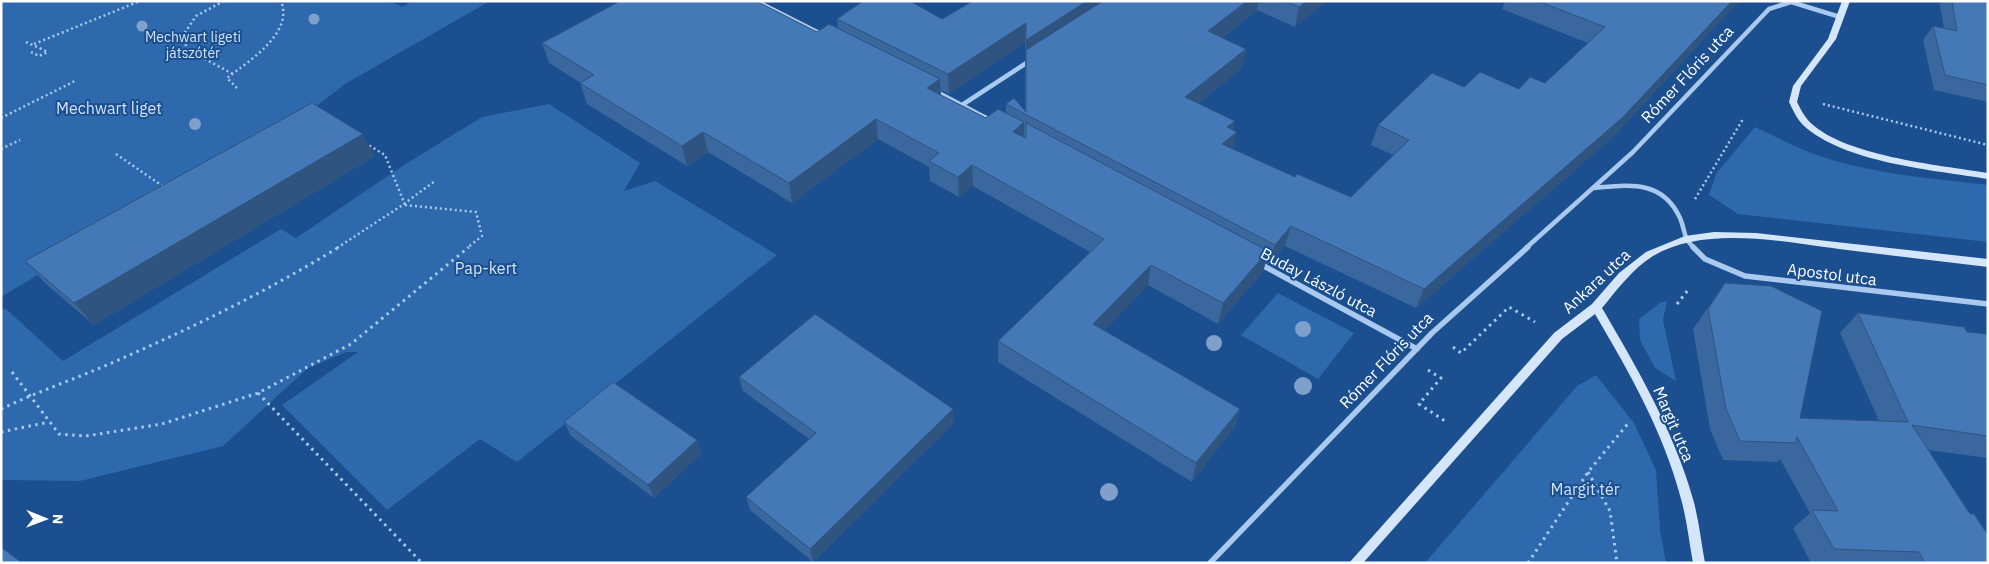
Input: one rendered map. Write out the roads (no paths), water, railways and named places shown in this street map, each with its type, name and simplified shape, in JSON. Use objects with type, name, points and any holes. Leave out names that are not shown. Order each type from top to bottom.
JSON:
[{"type":"street","points":[[756,1],[826,36]]},
{"type":"street","points":[[1846,1],[1832,39],[1797,86],[1793,102],[1804,121],[1818,132],[1839,143],[1900,160],[1988,176]]},
{"type":"street","name":"Rómer Flóris utca","points":[[1210,563],[1432,333],[1633,152],[1769,9],[1789,2],[1840,17]]},
{"type":"street","points":[[962,105],[1035,58]]},
{"type":"street","points":[[928,88],[997,123]]},
{"type":"street","points":[[1592,188],[1620,185],[1649,188],[1658,191],[1673,204],[1681,221],[1685,239]]},
{"type":"street","name":"Ankara utca","points":[[1355,563],[1558,336],[1596,307],[1623,276],[1649,254],[1685,239],[1714,235],[1756,236],[1988,262]]},
{"type":"street","name":"Apostol utca","points":[[1685,239],[1706,259],[1745,276],[1988,304]]},
{"type":"street","name":"Buday László utca","points":[[1250,260],[1417,349]]},
{"type":"street","name":"Margit utca","points":[[1596,307],[1647,399],[1687,499],[1699,563]]},
{"type":"park label","name":"Mechwart ligeti játszótér","points":[[193,46]]},
{"type":"park label","name":"Mechwart liget","points":[[109,108]]},
{"type":"park label","name":"Pap-kert","points":[[486,268]]},
{"type":"park label","name":"Margit tér","points":[[1585,489]]}]
